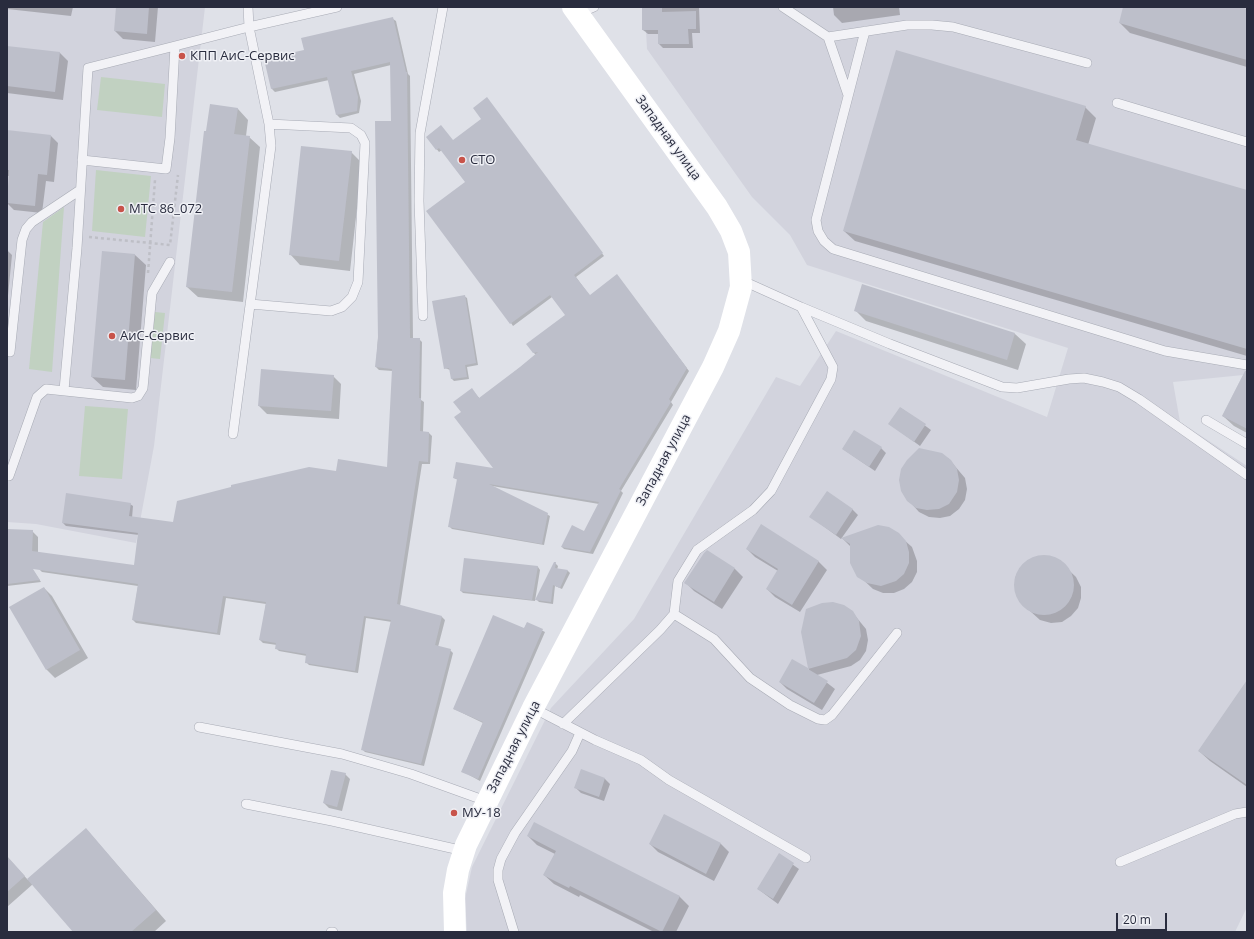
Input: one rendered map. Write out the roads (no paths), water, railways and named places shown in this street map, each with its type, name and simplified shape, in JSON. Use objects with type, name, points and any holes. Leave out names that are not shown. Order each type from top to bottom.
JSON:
[{"type":"street","name":"Западная улица","points":[[455,932],[454,893],[458,870],[464,851],[486,801],[533,708],[713,367],[729,331],[737,307],[741,280],[739,252],[731,231],[717,207],[582,9]]},
{"type":"lane","points":[[233,434],[271,146],[269,124],[249,27],[248,7]]},
{"type":"lane","points":[[64,390],[78,236],[88,68],[249,27],[337,7]]},
{"type":"lane","points":[[423,316],[419,201],[420,133],[443,7]]},
{"type":"lane","points":[[783,7],[828,37],[848,95]]},
{"type":"lane","points":[[828,37],[907,25],[953,27],[1087,63]]},
{"type":"lane","points":[[865,31],[816,220],[821,236],[833,249],[1165,351],[1247,365]]},
{"type":"lane","points":[[82,160],[166,169],[170,138],[175,46]]},
{"type":"lane","points":[[1117,103],[1247,142]]},
{"type":"lane","points":[[250,304],[331,311],[342,307],[352,297],[358,282],[365,143],[362,135],[351,128],[269,124]]},
{"type":"lane","points":[[10,352],[22,240],[26,229],[32,222],[80,190]]},
{"type":"lane","points":[[9,476],[36,397],[46,389],[132,398],[138,396],[143,388],[152,293],[170,262]]},
{"type":"lane","points":[[741,280],[890,344],[1002,387],[1017,388],[1069,379],[1084,378],[1119,387],[1139,399],[1247,475]]},
{"type":"lane","points":[[563,724],[651,639],[674,614],[678,581],[697,550],[753,510],[771,491],[832,379],[833,367],[801,307]]},
{"type":"lane","points":[[1206,420],[1247,444]]},
{"type":"lane","points":[[674,614],[714,639],[750,678],[790,705],[818,719],[825,720],[832,715],[897,633]]},
{"type":"lane","points":[[533,708],[580,733],[641,760],[668,780],[806,858]]},
{"type":"lane","points":[[199,727],[342,754],[411,774],[486,801]]},
{"type":"lane","points":[[514,932],[498,880],[498,870],[501,859],[515,833],[572,751],[580,733]]},
{"type":"lane","points":[[246,804],[332,821],[464,851]]},
{"type":"lane","points":[[1120,862],[1235,814],[1247,812]]},
{"type":"place","name":"КПП АиС-Сервис","points":[[182,56]]},
{"type":"place","name":"СТО","points":[[462,160]]},
{"type":"place","name":"МТС 86_072","points":[[121,209]]},
{"type":"place","name":"АиС-Сервис","points":[[112,336]]},
{"type":"place","name":"МУ-18","points":[[454,813]]}]
